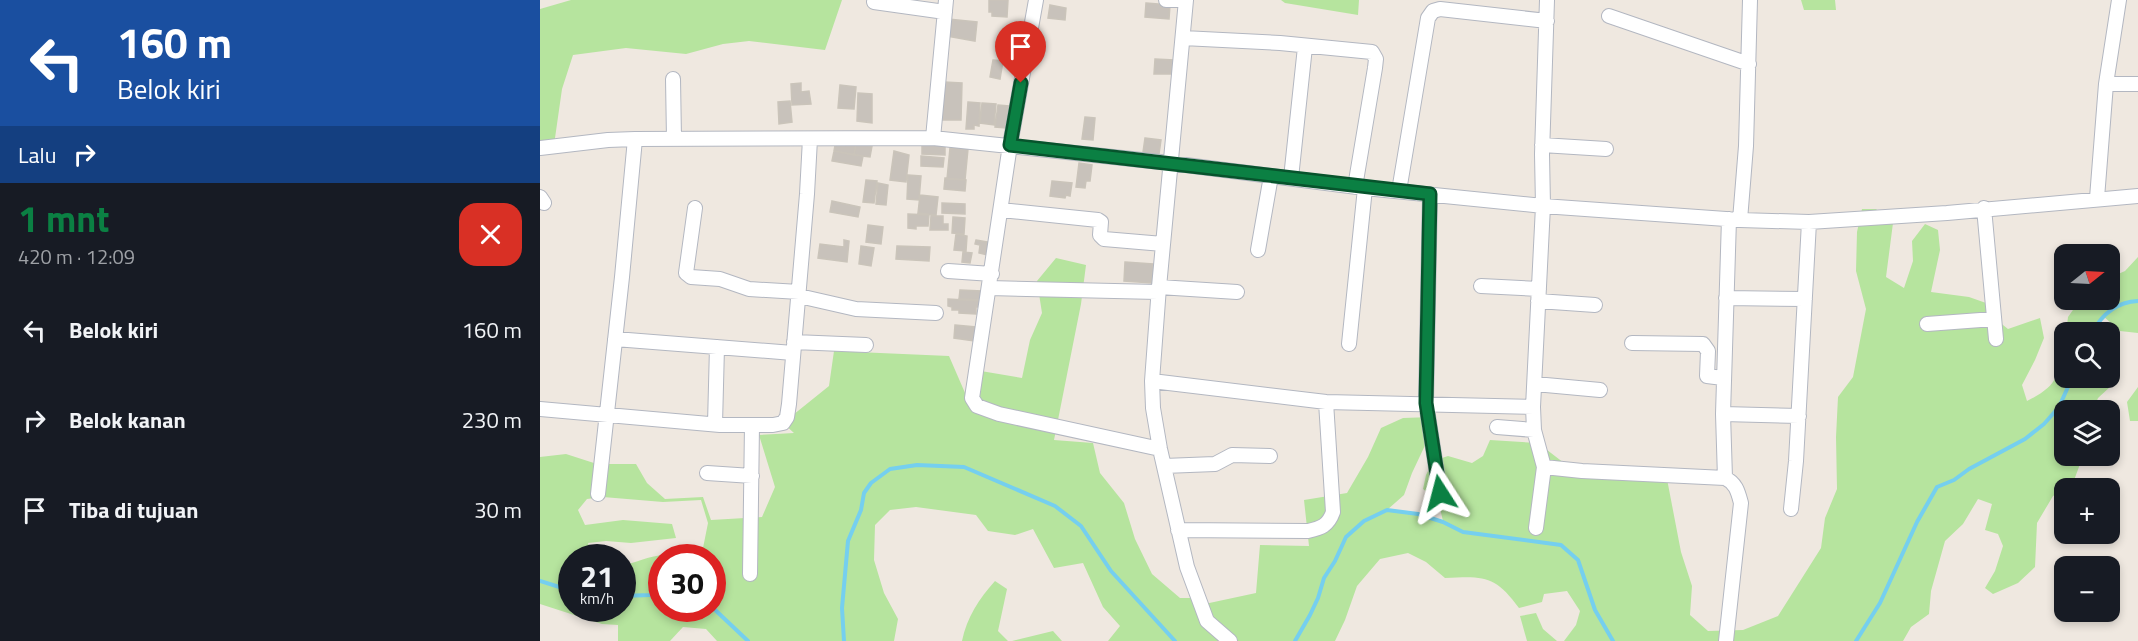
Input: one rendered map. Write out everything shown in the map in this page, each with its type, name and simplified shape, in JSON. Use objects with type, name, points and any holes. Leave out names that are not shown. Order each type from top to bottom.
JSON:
[{"type":"street","points":[[1036,0],[1010,145],[972,398],[977,406],[999,414],[1160,449]]},
{"type":"street","points":[[1166,0],[1186,0],[1158,289],[1152,381],[1153,408],[1187,567],[1207,621],[1230,641]]},
{"type":"street","points":[[1536,528],[1544,467],[1534,430],[1533,406],[1543,206],[1542,145],[1547,0]]},
{"type":"street","points":[[1725,478],[1723,378],[1726,298],[1749,64],[1750,0]]},
{"type":"street","points":[[2097,198],[2106,84],[2119,0]]},
{"type":"street","points":[[874,2],[946,6],[933,138]]},
{"type":"street","points":[[1399,191],[1428,18],[1432,11],[1440,9],[1547,21]]},
{"type":"street","points":[[1609,16],[1749,64]]},
{"type":"street","points":[[1183,38],[1363,50],[1372,52],[1376,59],[1360,188],[1348,344]]},
{"type":"street","points":[[1291,178],[1305,47]]},
{"type":"street","points":[[673,79],[674,139]]},
{"type":"street","points":[[2106,84],[2138,84]]},
{"type":"street","points":[[540,148],[635,139],[933,138],[1170,163],[1360,188],[1543,206],[1809,222],[1947,213],[2138,196]]},
{"type":"street","points":[[598,494],[608,417],[635,139]]},
{"type":"street","points":[[540,409],[608,417],[715,424],[773,425],[783,423],[787,417],[794,347],[810,139]]},
{"type":"street","points":[[1542,145],[1606,149]]},
{"type":"street","points":[[1258,250],[1271,176]]},
{"type":"street","points":[[1430,194],[1426,403],[1440,493]]},
{"type":"street","points":[[695,208],[686,273],[692,277],[720,279],[749,289],[799,294],[856,309],[936,314]]},
{"type":"street","points":[[1984,208],[1996,339]]},
{"type":"street","points":[[1001,210],[1098,220],[1101,222],[1100,235],[1104,239],[1163,244]]},
{"type":"street","points":[[1791,508],[1797,461],[1809,222]]},
{"type":"street","points":[[948,271],[991,281],[1237,292]]},
{"type":"street","points":[[1481,286],[1595,305]]},
{"type":"street","points":[[1726,298],[1805,299]]},
{"type":"street","points":[[1927,324],[1994,320]]},
{"type":"street","points":[[615,339],[717,347],[866,345]]},
{"type":"street","points":[[1632,343],[1703,344],[1708,351],[1707,376],[1723,378]]},
{"type":"street","points":[[715,424],[717,347]]},
{"type":"street","points":[[1152,381],[1326,402],[1533,406]]},
{"type":"street","points":[[1535,384],[1600,390]]},
{"type":"street","points":[[1178,530],[1308,531],[1320,528],[1329,522],[1333,512],[1326,402]]},
{"type":"street","points":[[1723,414],[1799,416]]},
{"type":"street","points":[[750,574],[753,425]]},
{"type":"street","points":[[1497,427],[1534,430]]},
{"type":"street","points":[[1164,466],[1215,464],[1232,455],[1270,456]]},
{"type":"street","points":[[1544,467],[1725,478],[1735,484],[1741,503],[1726,641]]},
{"type":"street","points":[[707,473],[752,476]]},
{"type":"green space","points":[[571,0],[842,0],[825,50],[749,41],[723,44],[686,54],[626,48],[573,55],[562,89],[554,145],[540,148],[540,9]]},
{"type":"green space","points":[[1281,0],[1359,0],[1358,15],[1285,3]]},
{"type":"green space","points":[[1801,0],[1835,0],[1836,10],[1804,10]]},
{"type":"green space","points":[[1862,209],[1876,209],[1893,223],[1886,277],[1904,288],[1913,261],[1912,241],[1925,224],[1938,230],[1940,250],[1931,292],[1969,297],[1986,303],[1993,317],[2008,329],[2040,318],[2044,338],[2022,385],[2027,401],[2045,390],[2054,380],[2054,388],[2109,388],[2097,400],[2054,400],[2054,466],[2079,466],[2075,478],[2054,478],[2054,495],[2037,523],[2035,567],[2018,583],[1993,594],[1985,588],[1995,571],[2003,546],[1998,534],[1985,530],[1992,504],[1978,499],[1963,524],[1945,541],[1931,591],[1929,614],[1911,627],[1903,641],[1564,641],[1576,625],[1580,611],[1567,591],[1544,594],[1542,602],[1519,608],[1511,597],[1495,583],[1470,577],[1445,578],[1426,562],[1408,553],[1380,559],[1357,586],[1335,641],[1108,641],[1120,626],[1103,607],[1083,563],[1054,568],[1033,529],[1015,535],[988,531],[976,515],[916,507],[890,510],[875,525],[874,560],[884,593],[898,619],[894,641],[717,641],[706,629],[683,627],[670,641],[618,641],[618,625],[596,622],[636,622],[636,562],[648,558],[648,622],[726,622],[726,544],[704,544],[708,523],[701,500],[663,502],[603,497],[587,499],[578,510],[585,525],[623,520],[672,524],[676,538],[631,543],[606,541],[588,544],[558,544],[558,610],[540,604],[540,457],[566,454],[597,464],[636,464],[647,483],[665,499],[703,497],[711,520],[762,517],[775,487],[759,435],[794,433],[783,423],[829,386],[834,351],[949,356],[972,409],[975,370],[1022,378],[1030,340],[1042,313],[1037,281],[1056,258],[1086,265],[1081,304],[1054,440],[1093,443],[1100,473],[1124,503],[1135,539],[1152,574],[1180,598],[1200,598],[1200,605],[1256,593],[1260,545],[1309,546],[1304,500],[1347,493],[1368,457],[1381,428],[1403,418],[1432,417],[1428,439],[1404,495],[1387,510],[1418,514],[1443,521],[1438,500],[1423,489],[1426,475],[1433,461],[1448,456],[1472,463],[1483,456],[1490,440],[1538,443],[1564,463],[1667,479],[1681,552],[1692,586],[1690,615],[1708,631],[1743,630],[1778,616],[1821,548],[1825,518],[1837,489],[1838,397],[1853,377],[1866,309],[1856,271],[1857,232]]},
{"type":"green space","points":[[2138,257],[2138,333],[2120,331],[2120,322],[2110,322],[2103,316],[2099,322],[2067,322],[2073,310],[2120,310],[2120,273]]},
{"type":"green space","points":[[2138,387],[2138,421],[2130,421],[2127,402]]},
{"type":"green space","points":[[995,581],[1007,589],[998,631],[1008,641],[962,641],[974,609]]},
{"type":"green space","points":[[1536,613],[1543,629],[1557,641],[1527,641],[1520,616]]},
{"type":"green space","points":[[1053,631],[1062,641],[1012,641]]},
{"type":"building","points":[[989,0],[1008,0],[1007,17],[992,16],[992,12],[989,12]]},
{"type":"building","points":[[1146,3],[1170,5],[1169,19],[1145,17]]},
{"type":"building","points":[[1050,5],[1066,8],[1065,20],[1048,18]]},
{"type":"building","points":[[948,19],[977,22],[975,41],[946,36]]},
{"type":"building","points":[[1155,59],[1174,60],[1173,74],[1154,74]]},
{"type":"building","points":[[993,60],[1003,61],[1000,79],[990,77]]},
{"type":"building","points":[[944,82],[962,83],[961,120],[942,120]]},
{"type":"building","points":[[801,83],[801,92],[809,91],[811,104],[792,105],[791,84]]},
{"type":"building","points":[[840,85],[856,87],[854,109],[838,108]]},
{"type":"building","points":[[858,93],[872,94],[872,123],[857,121]]},
{"type":"building","points":[[790,101],[792,122],[779,124],[778,102]]},
{"type":"building","points":[[968,102],[980,103],[979,126],[974,125],[974,129],[966,129]]},
{"type":"building","points":[[982,103],[996,104],[994,125],[980,123]]},
{"type":"building","points":[[998,105],[1009,106],[1006,128],[995,127]]},
{"type":"building","points":[[1085,117],[1095,118],[1093,140],[1082,139]]},
{"type":"building","points":[[1145,138],[1161,140],[1159,154],[1143,152]]},
{"type":"building","points":[[836,140],[856,143],[854,155],[834,151]]},
{"type":"building","points":[[856,143],[870,143],[869,146],[872,146],[870,157],[854,155]]},
{"type":"building","points":[[922,144],[945,146],[945,155],[922,154]]},
{"type":"building","points":[[950,148],[968,149],[965,180],[947,179]]},
{"type":"building","points":[[834,151],[863,156],[861,166],[832,161]]},
{"type":"building","points":[[894,151],[909,155],[906,182],[890,180]]},
{"type":"building","points":[[921,156],[944,158],[943,167],[921,166]]},
{"type":"building","points":[[1079,163],[1092,165],[1090,181],[1086,181],[1085,188],[1076,187]]},
{"type":"building","points":[[908,175],[921,176],[919,200],[907,199]]},
{"type":"building","points":[[945,178],[966,180],[965,191],[944,189]]},
{"type":"building","points":[[866,180],[877,181],[874,203],[863,202]]},
{"type":"building","points":[[1052,181],[1072,183],[1070,196],[1066,195],[1065,198],[1050,196]]},
{"type":"building","points":[[878,183],[888,185],[886,205],[876,204]]},
{"type":"building","points":[[920,195],[938,197],[936,215],[918,213]]},
{"type":"building","points":[[832,201],[860,207],[858,217],[830,212]]},
{"type":"building","points":[[942,203],[965,204],[965,214],[942,213]]},
{"type":"building","points":[[908,214],[929,215],[928,226],[908,228]]},
{"type":"building","points":[[931,216],[943,216],[943,224],[948,224],[948,230],[930,230]]},
{"type":"building","points":[[953,217],[965,218],[964,234],[952,233]]},
{"type":"building","points":[[868,225],[883,227],[881,244],[866,242]]},
{"type":"building","points":[[956,234],[967,236],[966,251],[954,250]]},
{"type":"building","points":[[844,240],[849,241],[847,262],[818,258],[820,244],[844,247]]},
{"type":"building","points":[[976,240],[994,243],[992,256],[979,253],[980,245],[975,244]]},
{"type":"building","points":[[861,246],[874,248],[871,266],[859,264]]},
{"type":"building","points":[[897,246],[930,247],[929,261],[896,259]]},
{"type":"building","points":[[963,252],[972,253],[970,263],[962,262]]},
{"type":"building","points":[[1125,262],[1153,264],[1152,283],[1124,281]]},
{"type":"building","points":[[960,290],[982,291],[982,300],[959,299]]},
{"type":"building","points":[[948,299],[981,301],[981,307],[976,307],[976,314],[959,313],[959,310],[952,310],[952,307],[948,306]]},
{"type":"building","points":[[955,325],[976,327],[974,341],[954,338]]},
{"type":"waterway","points":[[2099,322],[2110,310],[2138,301]]},
{"type":"waterway","points":[[1856,641],[1880,603],[1917,522],[1937,487],[1954,480],[1969,469],[2025,439],[2044,424],[2059,407],[2068,388]]},
{"type":"waterway","points":[[844,641],[842,608],[848,541],[861,510],[864,493],[871,483],[890,469],[917,465],[964,467],[1055,506],[1081,526],[1111,571],[1175,641]]},
{"type":"waterway","points":[[1295,641],[1310,615],[1324,578],[1346,537],[1364,521],[1387,510],[1418,514],[1443,522],[1463,532],[1561,545],[1578,560],[1595,610],[1613,641]]},
{"type":"waterway","points":[[540,581],[558,587]]},
{"type":"waterway","points":[[636,596],[648,595]]},
{"type":"waterway","points":[[726,620],[748,641]]},
{"type":"route","points":[[1021,83],[1010,145],[1430,194],[1426,403],[1440,493]]}]
